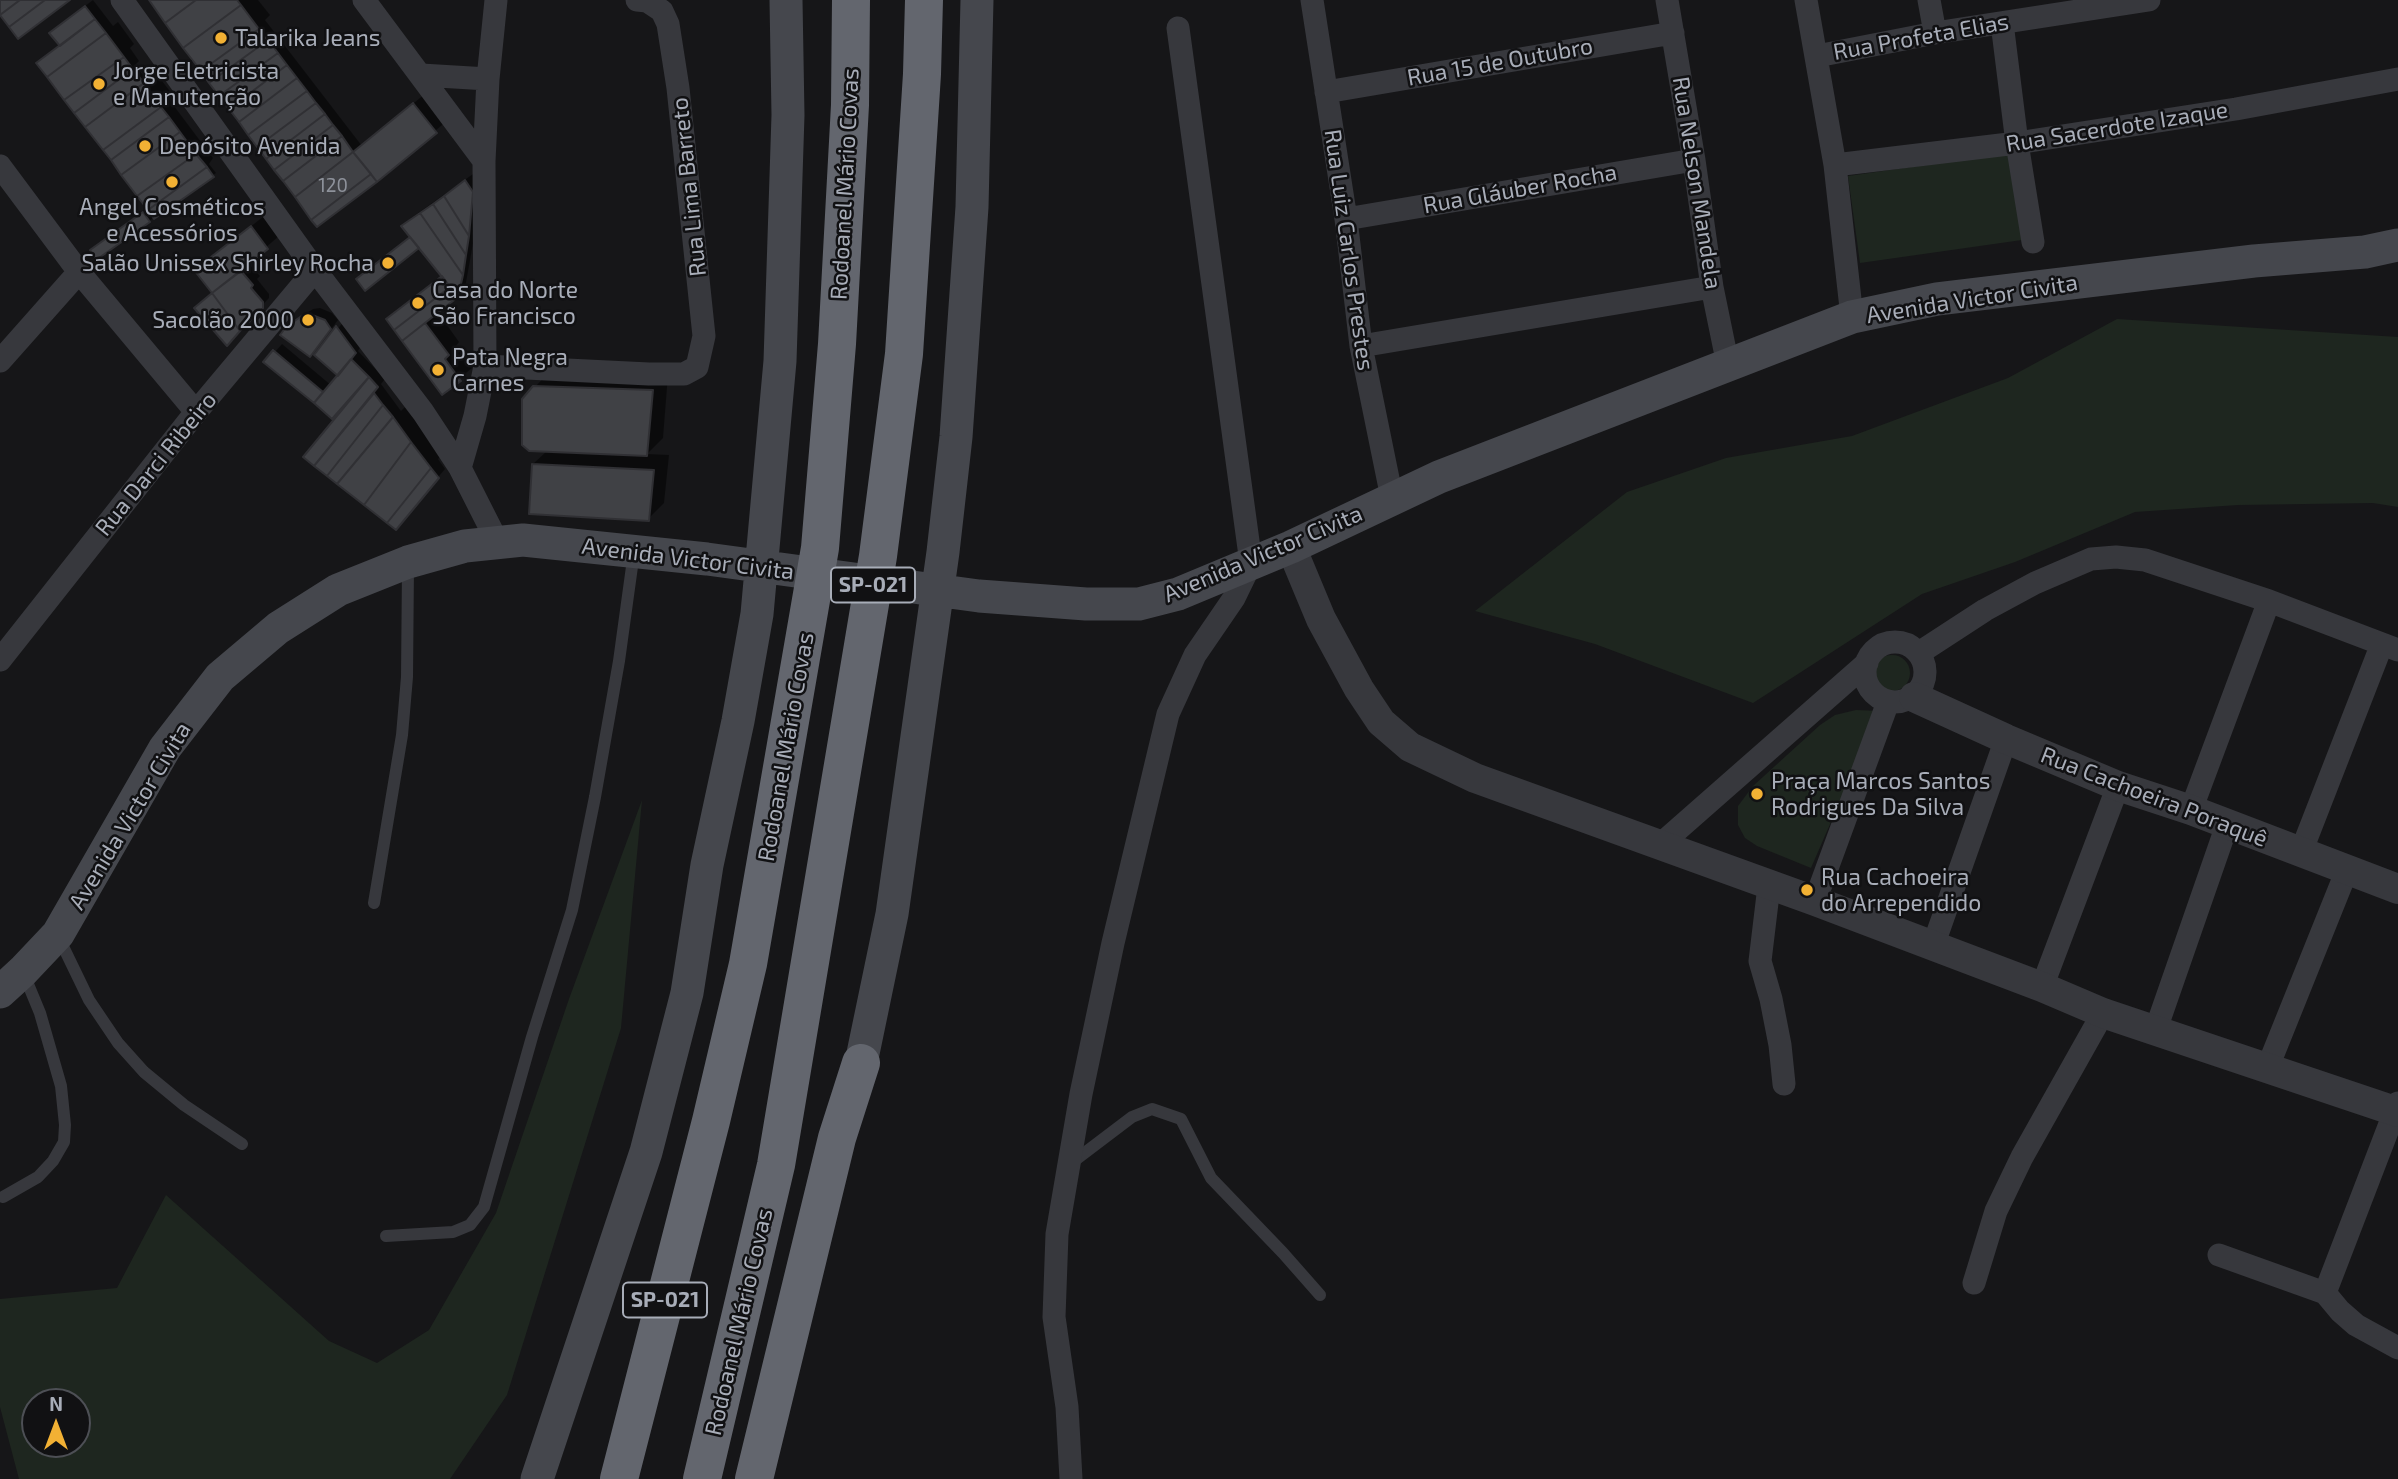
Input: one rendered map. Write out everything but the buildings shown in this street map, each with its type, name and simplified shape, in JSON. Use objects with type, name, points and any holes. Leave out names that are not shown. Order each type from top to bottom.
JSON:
[{"type":"highway","name":"Rodoanel Mário Covas","points":[[619,1479],[711,1121],[748,964],[820,548],[838,344],[850,105],[851,0]]},
{"type":"highway","name":"Rodoanel Mário Covas","points":[[702,1479],[776,1165],[878,556],[904,354],[922,74],[924,0]]},
{"type":"highway","points":[[754,1479],[838,1138],[861,1063]]},
{"type":"highway","points":[[776,1479],[852,1140],[861,1063]]},
{"type":"main road","points":[[537,1479],[646,1152],[687,993],[706,865],[738,721],[757,614],[780,361],[788,115],[786,0]]},
{"type":"main road","points":[[861,1063],[892,914],[942,565],[956,438],[972,206],[977,0]]},
{"type":"main road","name":"Avenida Victor Civita","points":[[12,981],[58,934],[165,748],[220,677],[278,628],[338,590],[408,562],[465,546],[523,540],[707,559],[979,596],[1086,604],[1139,604],[1178,594],[1291,547],[1439,477],[1852,317],[1937,299],[2254,261],[2365,252],[2398,245]]},
{"type":"street","points":[[122,0],[315,270],[423,412],[460,468],[497,541]]},
{"type":"street","points":[[364,0],[484,161]]},
{"type":"street","points":[[460,468],[475,416],[485,366],[484,161],[488,79],[496,0]]},
{"type":"street","name":"Rua Luiz Carlos Prestes","points":[[1312,0],[1346,219],[1361,346],[1392,498]]},
{"type":"street","name":"Rua Nelson Mandela","points":[[1667,0],[1712,287],[1728,365]]},
{"type":"street","points":[[1806,0],[1835,165],[1852,317]]},
{"type":"street","points":[[1929,0],[1934,33]]},
{"type":"street","name":"Rua Profeta Elias","points":[[1817,56],[2002,23],[2042,8],[2149,0]]},
{"type":"street","name":"Rua Lima Barreto","points":[[485,366],[684,374],[697,367],[704,336],[678,88],[668,24],[662,11],[642,1]]},
{"type":"street","points":[[2002,23],[2033,242]]},
{"type":"street","points":[[1071,1479],[1067,1407],[1054,1317],[1058,1234],[1067,1166],[1113,943],[1168,714],[1195,655],[1234,598],[1251,563],[1178,28]]},
{"type":"street","name":"Rua 15 de Outubro","points":[[1326,92],[1673,33]]},
{"type":"street","points":[[421,75],[488,79]]},
{"type":"street","name":"Rua Sacerdote Izaque","points":[[1835,165],[2017,143],[2236,109],[2398,79]]},
{"type":"street","name":"Rua Gláuber Rocha","points":[[1346,219],[1694,160]]},
{"type":"street","points":[[0,166],[79,272],[196,412]]},
{"type":"street","name":"Rua Darci Ribeiro","points":[[0,660],[196,412],[315,270]]},
{"type":"street","points":[[0,361],[79,272]]},
{"type":"street","points":[[1361,346],[1712,287]]},
{"type":"street","points":[[1291,547],[1321,619],[1359,689],[1381,722],[1410,747],[1475,778],[1815,901],[2042,987],[2103,1013],[2267,1069],[2397,1108],[2325,1293]]},
{"type":"street","points":[[1919,653],[1984,610],[2025,588],[2091,559],[2116,557],[2145,560],[2269,601],[2390,647],[2301,852]]},
{"type":"street","points":[[2191,810],[2269,601]]},
{"type":"street","points":[[1660,845],[1821,705],[1867,663],[1877,648],[1894,642],[1903,643],[1919,653],[1926,676],[1922,688],[1892,697],[1821,705]]},
{"type":"street","points":[[1867,663],[1866,680],[1892,697]]},
{"type":"street","points":[[1815,901],[1892,697]]},
{"type":"street","name":"Rua Cachoeira Poraquê","points":[[1892,697],[2006,739],[2118,786],[2191,810],[2398,889]]},
{"type":"street","points":[[1933,946],[2006,739]]},
{"type":"street","points":[[2042,987],[2118,786]]},
{"type":"street","points":[[2156,1029],[2227,825]]},
{"type":"street","points":[[2267,1069],[2347,870]]},
{"type":"street","points":[[1769,886],[1760,961],[1773,1010],[1784,1084]]},
{"type":"street","points":[[1974,1283],[1996,1211],[2022,1157],[2103,1013]]},
{"type":"street","points":[[2219,1255],[2325,1293],[2356,1325],[2398,1348]]},
{"type":"lane","points":[[386,1236],[453,1232],[470,1224],[484,1207],[532,1037],[572,910],[617,674],[634,552]]},
{"type":"lane","points":[[374,903],[402,736],[407,677],[408,562]]},
{"type":"lane","points":[[58,934],[89,1000],[118,1043],[144,1072],[184,1105],[242,1144]]},
{"type":"lane","points":[[3,1197],[38,1177],[53,1161],[64,1142],[61,1086],[44,1024],[12,981]]},
{"type":"lane","points":[[1067,1166],[1132,1116],[1152,1109],[1181,1119],[1211,1178],[1320,1295]]},
{"type":"shaded area","points":[[2009,153],[2022,240],[1860,263],[1848,176]]},
{"type":"shaded area","points":[[2117,319],[2398,337],[2398,507],[2373,503],[2238,505],[2135,512],[2015,562],[1922,594],[1753,703],[1595,644],[1475,611],[1627,492],[1726,458],[1852,436],[2008,378]]},
{"type":"shaded area","points":[[1892,655],[1905,660],[1910,673],[1905,686],[1892,691],[1879,686],[1874,673],[1879,660]]},
{"type":"shaded area","points":[[1856,710],[1879,711],[1811,868],[1757,846],[1745,838],[1738,825],[1738,806],[1753,786],[1820,725],[1835,715]]},
{"type":"shaded area","points":[[642,800],[621,1028],[507,1395],[450,1479],[19,1479],[0,1407],[0,1299],[117,1288],[166,1195],[329,1341],[377,1363],[429,1330],[496,1213],[569,999]]},
{"type":"place","name":"Talarika Jeans","points":[[221,38]]},
{"type":"place","name":"Jorge Eletricista e Manutenção","points":[[99,84]]},
{"type":"place","name":"Depósito Avenida","points":[[145,146]]},
{"type":"place","name":"Angel Cosméticos e Acessórios","points":[[172,182]]},
{"type":"place","name":"Salão Unissex Shirley Rocha","points":[[388,263]]},
{"type":"place","name":"Casa do Norte São Francisco","points":[[418,303]]},
{"type":"place","name":"Sacolão 2000","points":[[308,320]]},
{"type":"place","name":"Pata Negra Carnes","points":[[438,370]]},
{"type":"place","name":"Praça Marcos Santos Rodrigues Da Silva","points":[[1757,794]]},
{"type":"place","name":"Rua Cachoeira do Arrependido","points":[[1807,890]]}]
